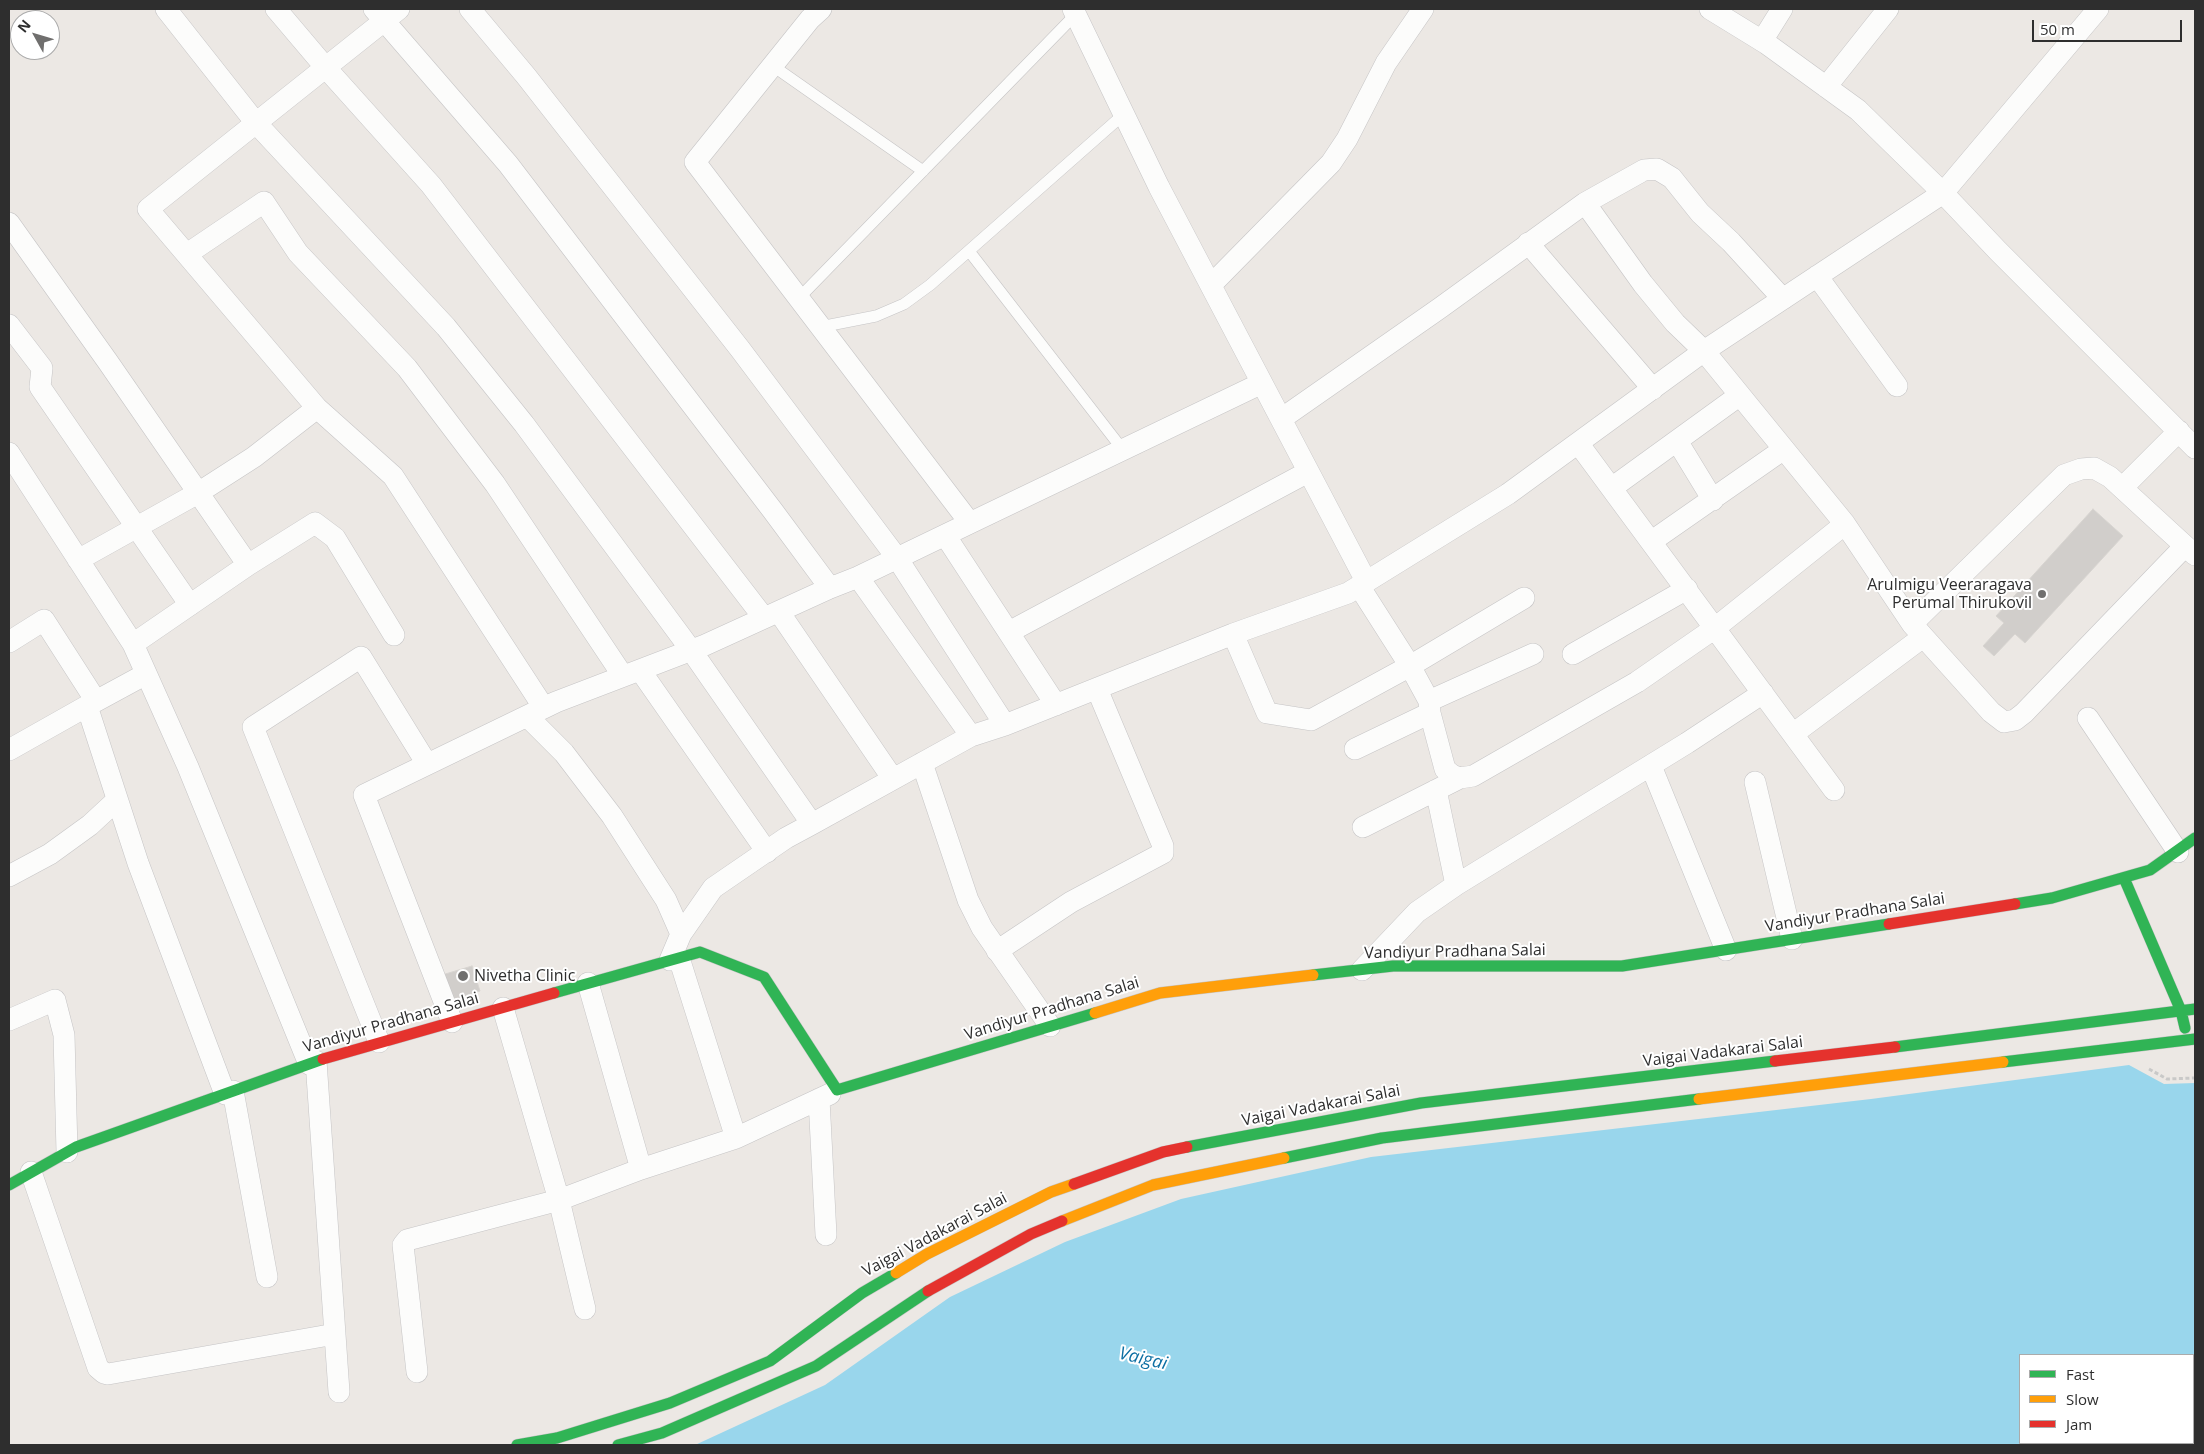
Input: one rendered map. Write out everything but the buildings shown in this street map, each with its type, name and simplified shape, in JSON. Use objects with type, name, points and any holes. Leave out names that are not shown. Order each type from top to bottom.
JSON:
[{"type":"street","points":[[166,9],[256,124],[446,326],[524,424],[691,650],[812,824]]},
{"type":"street","points":[[276,9],[431,185],[771,615],[893,779]]},
{"type":"street","points":[[470,9],[526,76],[740,349],[897,558],[1005,725]]},
{"type":"street","points":[[1210,285],[1331,163],[1347,139],[1386,63],[1422,9]]},
{"type":"street","points":[[1710,9],[1762,41],[1858,110],[1943,192],[1998,251],[2195,448]]},
{"type":"street","points":[[1762,41],[1782,9]]},
{"type":"street","points":[[1826,87],[1888,9]]},
{"type":"street","points":[[736,1138],[674,959],[681,934],[713,888],[812,824],[971,736],[1005,725],[1233,634],[1348,592],[1508,494],[1704,351],[1943,192],[2098,9]]},
{"type":"street","points":[[810,12],[773,66],[696,162],[970,523]]},
{"type":"street","points":[[1075,12],[1210,285],[1308,472],[1362,584],[1410,666],[1429,707],[1445,768],[1452,775],[1460,778]]},
{"type":"street","points":[[681,934],[666,900],[612,816],[535,712],[393,476],[317,408],[148,210],[326,68],[386,13],[508,164],[830,588]]},
{"type":"street","points":[[1281,419],[1440,308],[1585,203],[1644,170],[1657,170],[1672,178],[1700,213],[1731,242],[1782,299]]},
{"type":"street","points":[[187,254],[264,202],[298,253],[407,368],[631,673],[767,852]]},
{"type":"street","points":[[1585,203],[1643,284],[1675,323],[1704,351],[1845,524],[1917,631],[1991,712],[2004,722],[2015,720],[2024,713],[2190,551],[2110,477],[2094,468],[2081,469],[2064,475],[1917,631],[1793,734]]},
{"type":"street","points":[[9,223],[248,565]]},
{"type":"street","points":[[1528,243],[1653,389]]},
{"type":"street","points":[[1817,276],[1897,386]]},
{"type":"street","points":[[9,325],[42,368],[40,388],[190,605]]},
{"type":"street","points":[[452,1022],[364,795],[535,712],[691,650],[858,577],[1262,383]]},
{"type":"street","points":[[1613,487],[1740,395]]},
{"type":"street","points":[[78,560],[198,493],[254,457],[317,408]]},
{"type":"street","points":[[2122,488],[2179,431]]},
{"type":"street","points":[[1677,441],[1713,500]]},
{"type":"street","points":[[1578,443],[1613,487],[1834,790]]},
{"type":"street","points":[[1652,541],[1784,449]]},
{"type":"street","points":[[9,453],[132,644],[188,768],[313,1063],[339,1392]]},
{"type":"street","points":[[1009,632],[1308,472]]},
{"type":"street","points":[[132,644],[248,565],[315,523],[334,538],[394,635]]},
{"type":"street","points":[[1363,827],[1460,778],[1472,776],[1637,682],[1716,628],[1845,524]]},
{"type":"street","points":[[945,535],[1056,705]]},
{"type":"street","points":[[858,577],[971,736]]},
{"type":"street","points":[[1573,654],[1687,589]]},
{"type":"street","points":[[1233,634],[1267,713],[1311,720],[1410,666],[1524,598]]},
{"type":"street","points":[[9,642],[44,620],[91,703],[117,800],[138,864],[229,1092],[267,1277]]},
{"type":"street","points":[[1355,748],[1429,707],[1532,654]]},
{"type":"street","points":[[379,1042],[253,727],[361,657],[427,764]]},
{"type":"street","points":[[9,750],[146,674]]},
{"type":"street","points":[[997,951],[1071,902],[1163,853],[1163,846],[1097,689]]},
{"type":"street","points":[[1362,970],[1417,912],[1456,885],[1651,766],[1763,693]]},
{"type":"street","points":[[2088,718],[2178,852]]},
{"type":"street","points":[[922,763],[968,900],[982,928],[1050,1026]]},
{"type":"street","points":[[1651,766],[1726,950]]},
{"type":"street","points":[[1755,782],[1792,939]]},
{"type":"street","points":[[1436,790],[1456,885]]},
{"type":"street","points":[[9,876],[50,854],[90,825],[117,800]]},
{"type":"street","name":"Vandiyur Pradhana Salai","points":[[9,1185],[76,1147],[313,1063],[379,1042],[700,952],[764,978],[828,1094],[1160,993],[1393,966],[1622,966],[2052,898],[2150,870],[2178,852],[2195,838]]},
{"type":"street","points":[[618,1445],[662,1433],[816,1366],[936,1285],[1031,1234],[1154,1185],[1382,1138],[2192,1039],[2124,878]]},
{"type":"street","points":[[588,984],[641,1169]]},
{"type":"street","points":[[9,1020],[55,1000],[64,1035],[67,1152]]},
{"type":"street","points":[[503,1008],[559,1200],[585,1309]]},
{"type":"street","name":"Vaigai Vadakarai Salai","points":[[517,1445],[557,1438],[670,1403],[770,1360],[862,1293],[927,1254],[1051,1192],[1163,1152],[1421,1103],[1873,1050],[2195,1009]]},
{"type":"street","points":[[417,1372],[403,1244],[407,1240],[559,1200],[641,1169],[736,1138],[828,1094],[826,1235]]},
{"type":"street","points":[[31,1172],[98,1368],[104,1373],[108,1374],[335,1334]]},
{"type":"lane","points":[[798,298],[1075,12]]},
{"type":"lane","points":[[773,66],[923,171]]},
{"type":"lane","points":[[820,327],[876,316],[904,304],[930,285],[1124,114]]},
{"type":"lane","points":[[969,251],[1123,450]]},
{"type":"path","points":[[2145,1066],[2167,1079],[2195,1078]]},
{"type":"water","name":"Vaigai","points":[[2129,1065],[2164,1084],[2195,1083],[2195,1445],[695,1445],[825,1385],[950,1297],[1065,1242],[1181,1199],[1371,1157],[1871,1099]]},
{"type":"traffic: fast","points":[[2015,904],[2052,898],[2150,870],[2195,838]]},
{"type":"traffic: fast","points":[[2124,878],[2181,1011],[2185,1028]]},
{"type":"traffic: fast","points":[[1313,975],[1393,966],[1622,966],[1889,924]]},
{"type":"traffic: fast","points":[[554,993],[700,952],[764,977],[837,1090],[1095,1013]]},
{"type":"traffic: fast","points":[[1895,1047],[2195,1009]]},
{"type":"traffic: fast","points":[[2003,1062],[2195,1039]]},
{"type":"traffic: fast","points":[[9,1185],[76,1147],[323,1059]]},
{"type":"traffic: fast","points":[[1187,1147],[1421,1103],[1775,1061]]},
{"type":"traffic: fast","points":[[1284,1158],[1382,1138],[1699,1099]]},
{"type":"traffic: fast","points":[[517,1445],[557,1438],[670,1403],[770,1361],[862,1293],[896,1273]]},
{"type":"traffic: fast","points":[[618,1445],[662,1433],[816,1366],[928,1291]]},
{"type":"traffic: slow","points":[[1095,1013],[1160,993],[1313,975]]},
{"type":"traffic: slow","points":[[1699,1099],[2003,1062]]},
{"type":"traffic: slow","points":[[1062,1221],[1153,1185],[1284,1158]]},
{"type":"traffic: slow","points":[[896,1273],[927,1254],[1051,1192],[1074,1184]]},
{"type":"traffic: jam","points":[[1889,924],[2015,904]]},
{"type":"traffic: jam","points":[[323,1059],[554,993]]},
{"type":"traffic: jam","points":[[1775,1061],[1895,1047]]},
{"type":"traffic: jam","points":[[1074,1184],[1163,1152],[1187,1147]]},
{"type":"traffic: jam","points":[[928,1291],[1031,1234],[1062,1221]]},
{"type":"place","name":"Arulmigu Veeraragava Perumal Thirukovil","points":[[2042,594]]},
{"type":"place","name":"Nivetha Clinic","points":[[463,976]]}]
